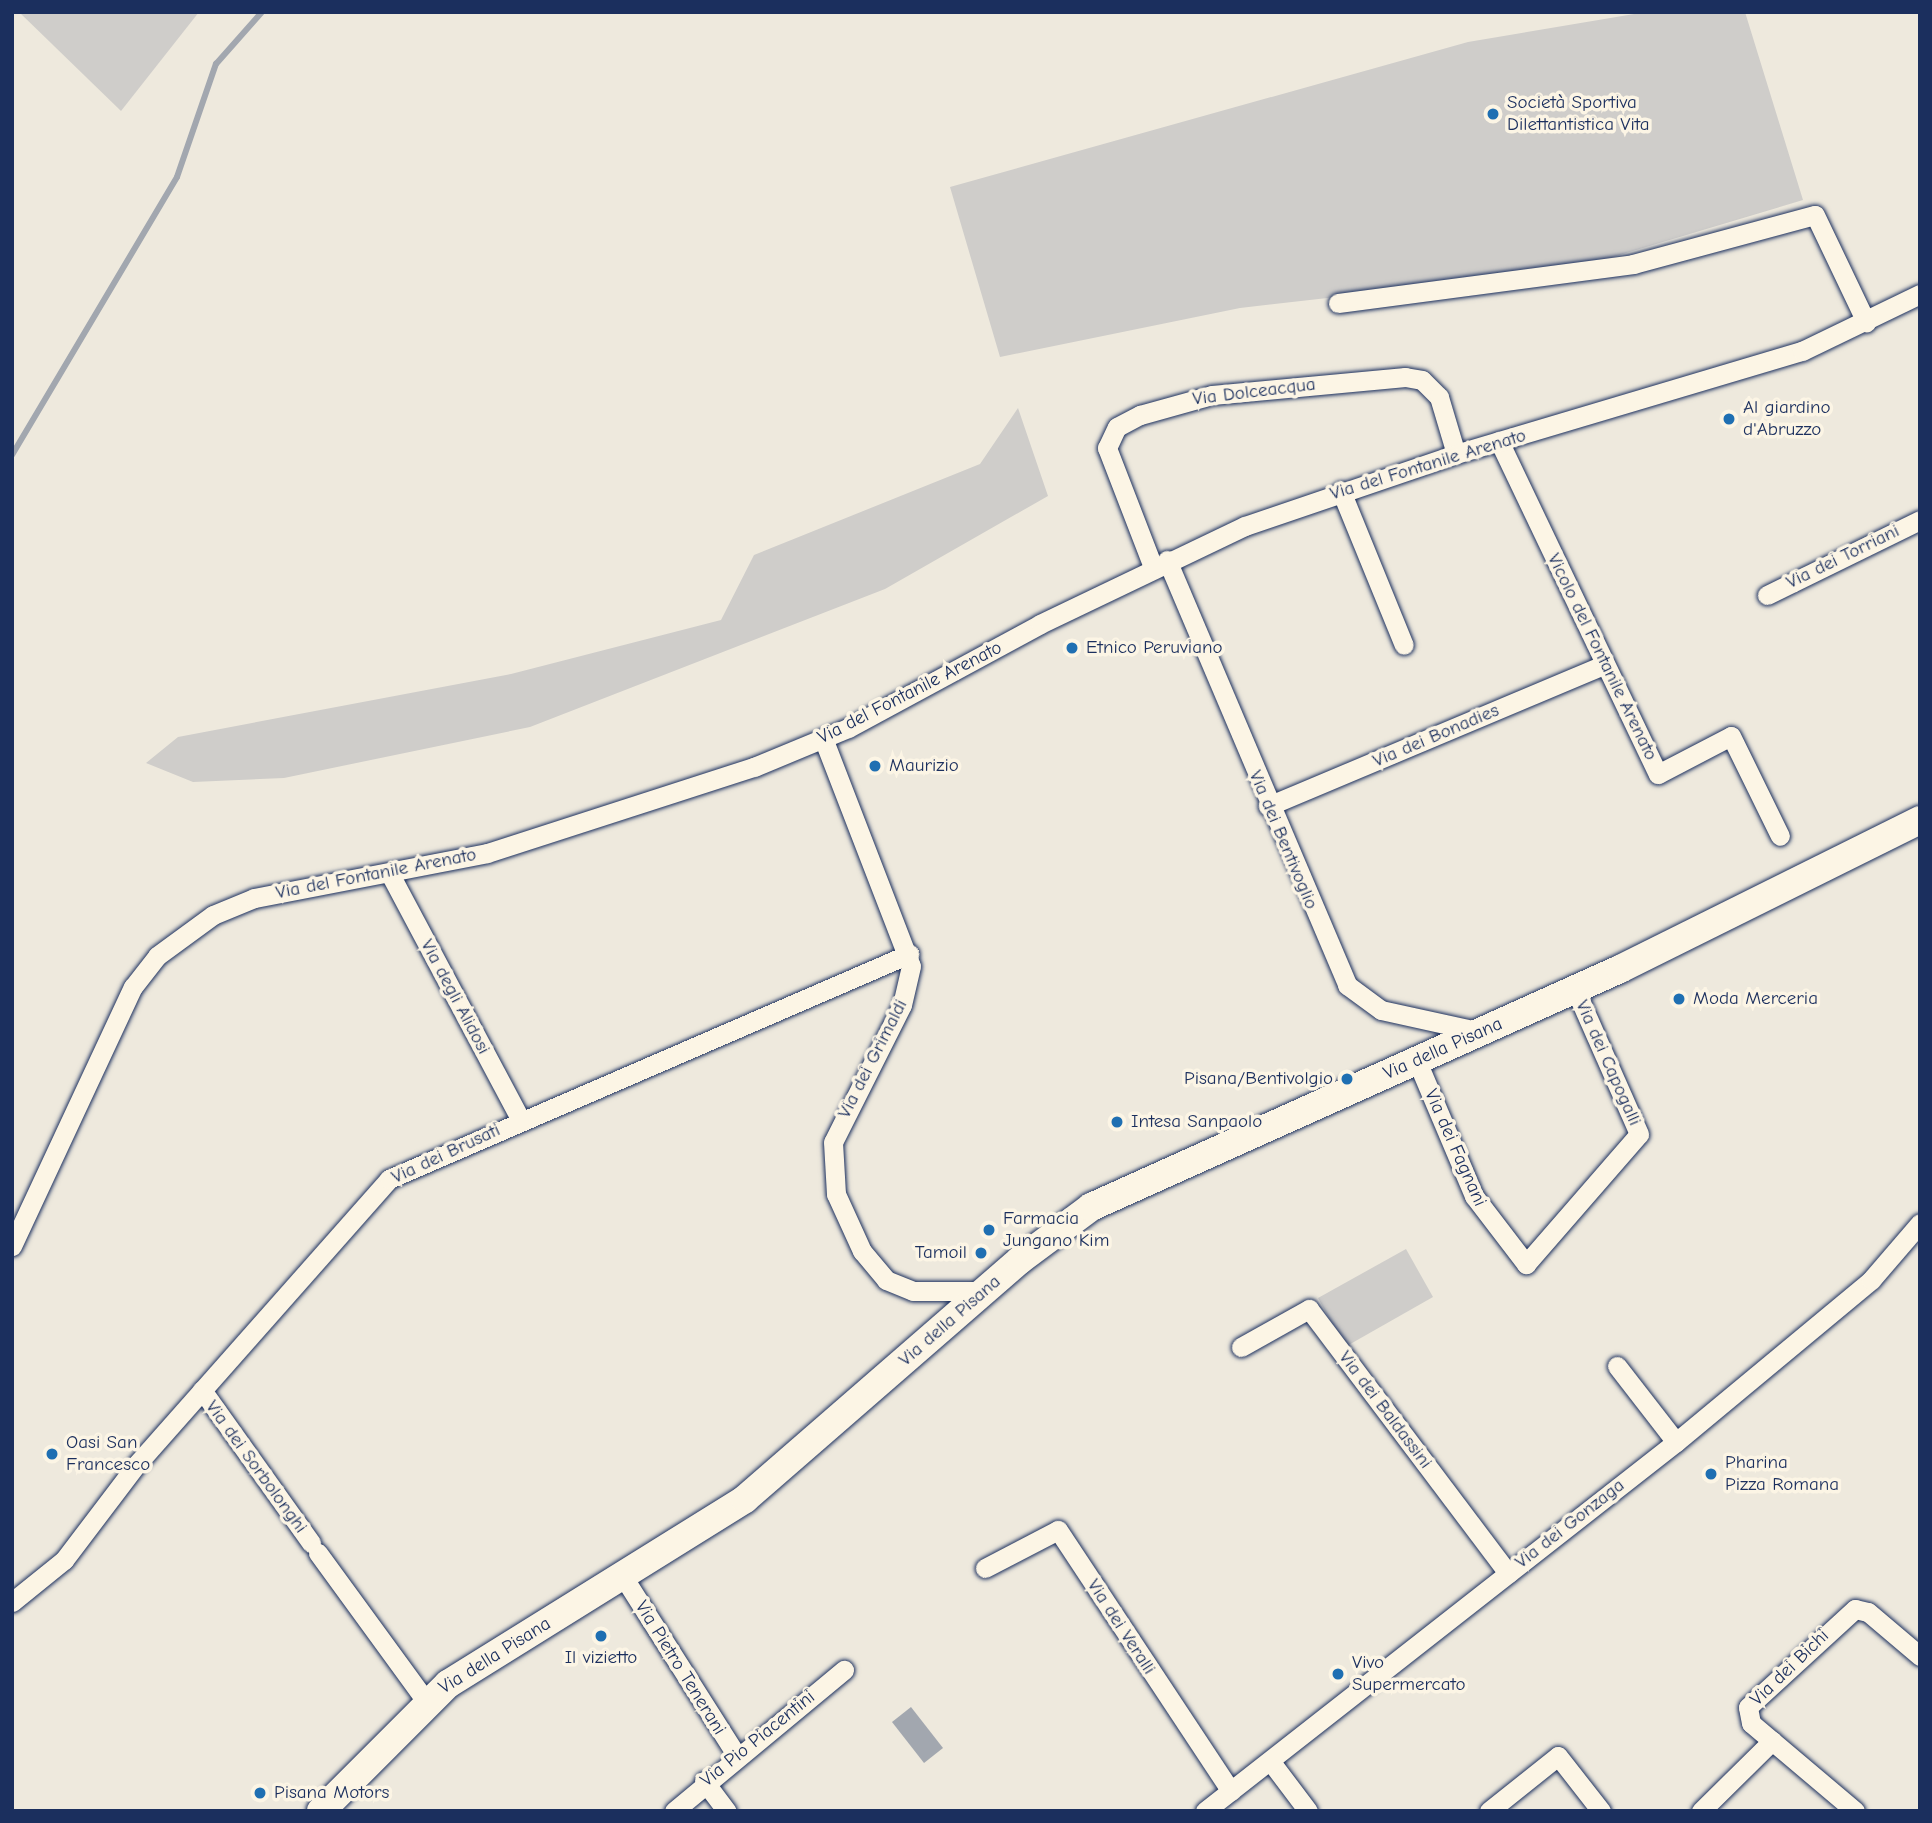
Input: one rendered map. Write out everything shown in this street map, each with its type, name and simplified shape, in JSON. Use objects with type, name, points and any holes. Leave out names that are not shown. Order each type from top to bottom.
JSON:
[{"type":"main road","name":"Via della Pisana","points":[[320,1811],[426,1701],[475,1665],[624,1578],[762,1485],[983,1291],[1119,1191],[1575,989],[1920,820]]},
{"type":"street","points":[[1338,303],[1633,264],[1815,215],[1866,322]]},
{"type":"street","name":"Via del Fontanile Arenato","points":[[12,1246],[133,987],[157,956],[201,921],[246,901],[390,874],[575,828],[823,738],[1160,564],[1341,491],[1499,441],[1743,371],[1866,322],[1920,294]]},
{"type":"street","name":"Via Dolceacqua","points":[[1160,564],[1107,448],[1117,428],[1140,415],[1212,395],[1405,377],[1422,380],[1439,397],[1456,454]]},
{"type":"street","name":"Vicolo del Fontanile Arenato","points":[[1499,441],[1658,774],[1731,736],[1780,836]]},
{"type":"street","points":[[1341,491],[1404,645]]},
{"type":"street","name":"Via dei Torriani","points":[[1767,595],[1920,520]]},
{"type":"street","name":"Via dei Bentivoglio","points":[[1160,564],[1351,989],[1388,1013],[1480,1032]]},
{"type":"street","name":"Via dei Bonadies","points":[[1268,806],[1604,665]]},
{"type":"street","name":"Via dei Grimaldi","points":[[823,738],[909,954],[904,1000],[837,1129],[832,1178],[854,1236],[886,1280],[913,1291],[983,1291]]},
{"type":"street","name":"Via degli Alidosi","points":[[390,874],[520,1119]]},
{"type":"street","name":"Via dei Brusati","points":[[12,1602],[64,1560],[202,1391],[375,1190],[407,1169],[520,1119],[909,954]]},
{"type":"street","name":"Via dei Capogalli","points":[[1526,1264],[1639,1134],[1575,989]]},
{"type":"street","name":"Via dei Fagnani","points":[[1417,1061],[1474,1196],[1526,1264]]},
{"type":"street","name":"Via dei Gonzaga","points":[[1205,1811],[1271,1762],[1676,1442],[1871,1280],[1920,1223]]},
{"type":"street","name":"Via dei Baldassini","points":[[1241,1348],[1309,1309],[1508,1573]]},
{"type":"street","points":[[1617,1366],[1676,1442]]},
{"type":"street","name":"Via dei Sorbolonghi","points":[[202,1391],[426,1701]]},
{"type":"street","name":"Via dei Veralli","points":[[985,1568],[1058,1530],[1231,1791]]},
{"type":"street","name":"Via Pietro Tenerani","points":[[624,1578],[737,1756]]},
{"type":"street","name":"Via dei Bichi","points":[[1855,1811],[1749,1721],[1748,1707],[1850,1612],[1868,1612],[1920,1656]]},
{"type":"street","name":"Via Pio Piacentini","points":[[674,1811],[704,1781],[844,1670]]},
{"type":"street","points":[[1701,1811],[1772,1741]]},
{"type":"street","points":[[1489,1811],[1558,1756],[1601,1811]]},
{"type":"street","points":[[1271,1762],[1308,1811]]},
{"type":"street","points":[[704,1781],[727,1811]]},
{"type":"shaded area","points":[[19,12],[199,12],[121,111]]},
{"type":"shaded area","name":"Società Sportiva Dilettantistica Vita","points":[[1646,12],[1745,12],[1803,200],[1566,271],[1240,308],[1000,357],[950,187],[1468,42]]},
{"type":"shaded area","points":[[1018,408],[1048,496],[885,589],[530,727],[284,778],[193,782],[146,763],[178,737],[511,674],[721,620],[754,555],[980,464]]},
{"type":"shaded area","points":[[1406,1249],[1433,1297],[1345,1347],[1318,1298]]},
{"type":"shaded area","points":[[911,1707],[943,1748],[924,1763],[892,1722]]},
{"type":"waterway","points":[[12,455],[177,177],[216,64],[262,12]]},
{"type":"place","name":"Società Sportiva Dilettantistica Vita","points":[[1493,114]]},
{"type":"place","name":"Al giardino d'Abruzzo","points":[[1729,419]]},
{"type":"place","name":"Etnico Peruviano","points":[[1072,648]]},
{"type":"place","name":"Maurizio","points":[[875,766]]},
{"type":"place","name":"Moda Merceria","points":[[1679,999]]},
{"type":"place","name":"Pisana/Bentivolgio","points":[[1347,1079]]},
{"type":"place","name":"Intesa Sanpaolo","points":[[1117,1122]]},
{"type":"place","name":"Farmacia Jungano Kim","points":[[989,1230]]},
{"type":"place","name":"Tamoil","points":[[981,1253]]},
{"type":"place","name":"Oasi San Francesco","points":[[52,1454]]},
{"type":"place","name":"Pharina Pizza Romana","points":[[1711,1474]]},
{"type":"place","name":"Il vizietto","points":[[601,1636]]},
{"type":"place","name":"Vivo Supermercato","points":[[1338,1674]]},
{"type":"place","name":"Pisana Motors","points":[[260,1793]]}]
